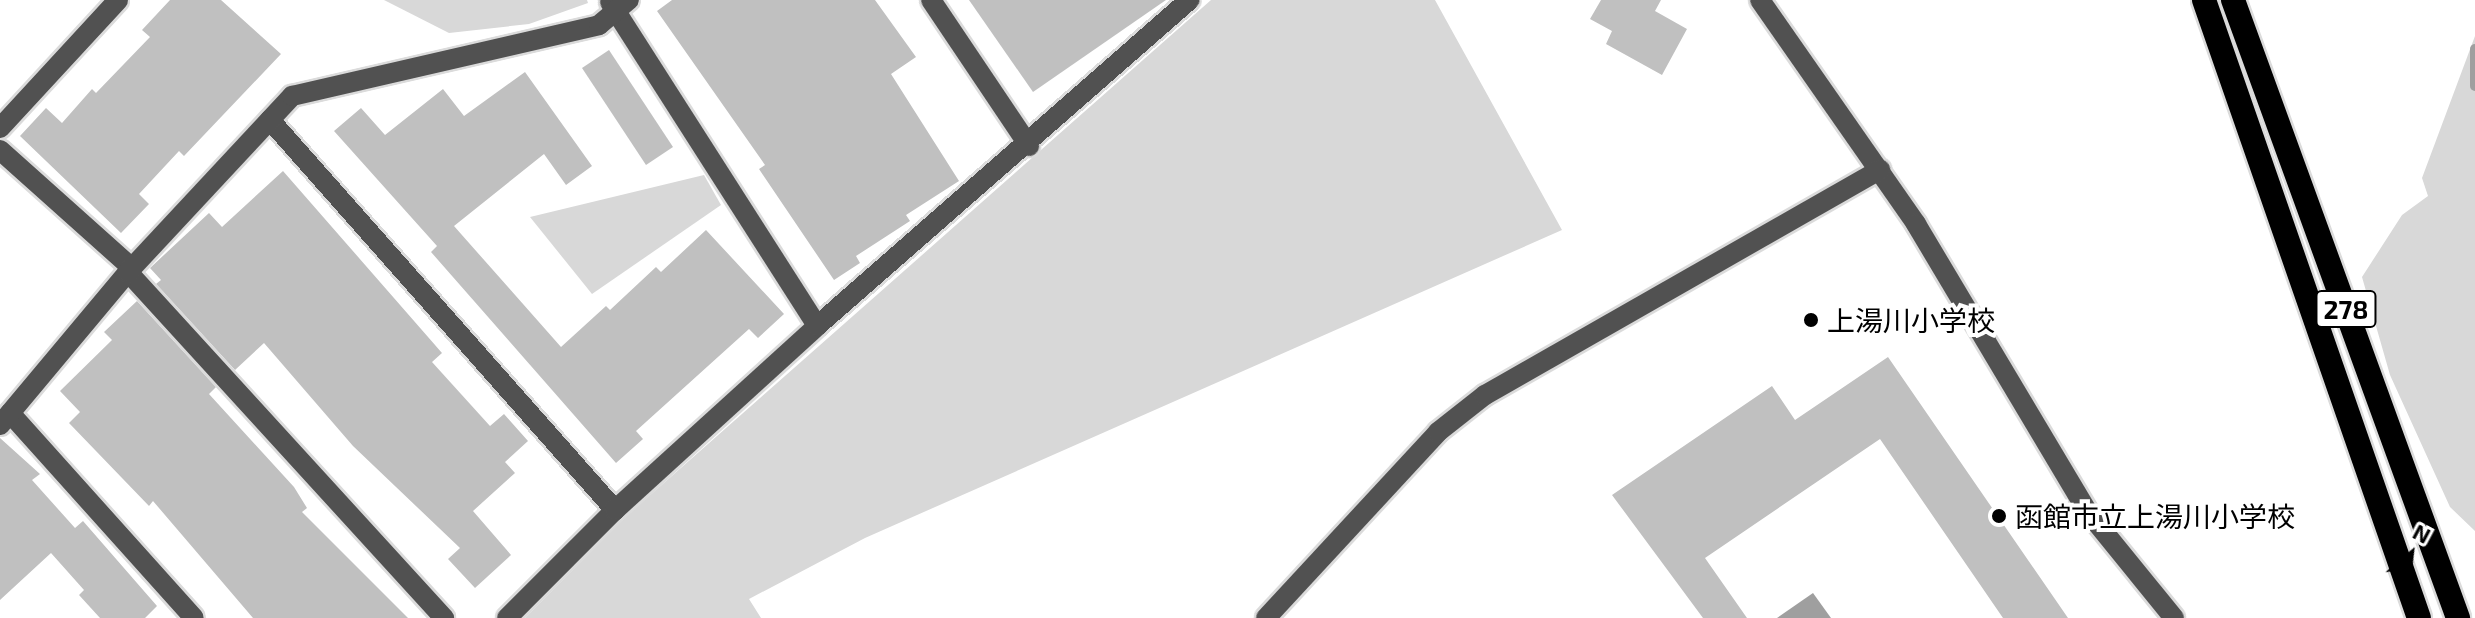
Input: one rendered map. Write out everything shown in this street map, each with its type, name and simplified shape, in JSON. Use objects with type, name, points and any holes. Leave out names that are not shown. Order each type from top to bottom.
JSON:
[{"type":"highway","name":"278","points":[[2204,0],[2419,618]]},
{"type":"highway","name":"278","points":[[2233,0],[2458,618]]},
{"type":"street","points":[[0,128],[118,0]]},
{"type":"street","points":[[931,0],[1029,146]]},
{"type":"street","points":[[507,618],[615,510],[817,326],[1029,146],[1190,0]]},
{"type":"street","points":[[1760,0],[1880,170],[2087,511],[2174,618]]},
{"type":"street","points":[[194,618],[5,419],[130,270],[292,96],[599,25],[618,4],[817,326]]},
{"type":"street","points":[[270,120],[615,510]]},
{"type":"street","points":[[0,150],[130,270],[444,618]]},
{"type":"street","points":[[1266,618],[1438,432],[1485,395],[1880,170]]},
{"type":"shaded area","points":[[384,0],[587,0],[588,3],[529,24],[449,33]]},
{"type":"shaded area","points":[[1211,0],[1435,0],[1562,230],[865,538],[749,599],[761,618],[525,618],[623,519]]},
{"type":"shaded area","points":[[2475,36],[2475,531],[2450,507],[2390,375],[2362,277],[2402,215],[2428,196],[2422,178]]},
{"type":"shaded area","points":[[704,175],[721,205],[592,294],[530,217]]},
{"type":"shaded area","points":[[1813,593],[1831,618],[1777,618]]},
{"type":"building","points":[[170,0],[221,0],[281,54],[184,156],[179,151],[139,194],[149,204],[121,233],[20,136],[46,108],[62,123],[92,89],[96,93],[150,37],[142,30]]},
{"type":"building","points":[[672,0],[875,0],[916,57],[891,74],[959,181],[906,215],[910,221],[856,256],[860,263],[834,280],[759,169],[765,165],[657,11]]},
{"type":"building","points":[[969,0],[1166,0],[1033,92]]},
{"type":"building","points":[[1601,0],[1661,0],[1655,11],[1687,29],[1662,75],[1606,44],[1612,31],[1590,19]]},
{"type":"building","points":[[609,50],[673,147],[646,165],[582,68]]},
{"type":"building","points":[[525,72],[592,166],[566,185],[544,154],[454,226],[561,347],[606,306],[610,310],[656,267],[661,272],[706,230],[784,314],[758,338],[749,329],[636,431],[643,439],[616,463],[431,252],[437,246],[334,131],[361,108],[385,135],[443,89],[464,116]]},
{"type":"building","points":[[283,171],[442,353],[432,362],[490,426],[504,414],[528,441],[505,462],[515,473],[473,511],[511,555],[475,588],[448,559],[460,548],[353,446],[264,343],[235,370],[156,284],[161,280],[150,268],[209,213],[222,227]]},
{"type":"building","points":[[137,301],[216,387],[209,394],[294,487],[307,508],[302,512],[408,618],[253,618],[153,501],[149,506],[69,423],[80,412],[60,391],[112,340],[104,332]]},
{"type":"building","name":"函館市立上湯川小学校","points":[[1888,357],[2068,618],[2003,618],[1880,439],[1705,558],[1747,618],[1703,618],[1612,495],[1772,386],[1795,420]]},
{"type":"building","points":[[0,438],[40,474],[32,480],[75,528],[83,521],[157,606],[145,618],[100,618],[79,595],[84,590],[51,553],[0,600]]},
{"type":"waterway","points":[[2475,49],[2475,86]]},
{"type":"place","name":"上湯川小学校","points":[[1811,320]]},
{"type":"place","name":"函館市立上湯川小学校","points":[[1999,516]]}]
